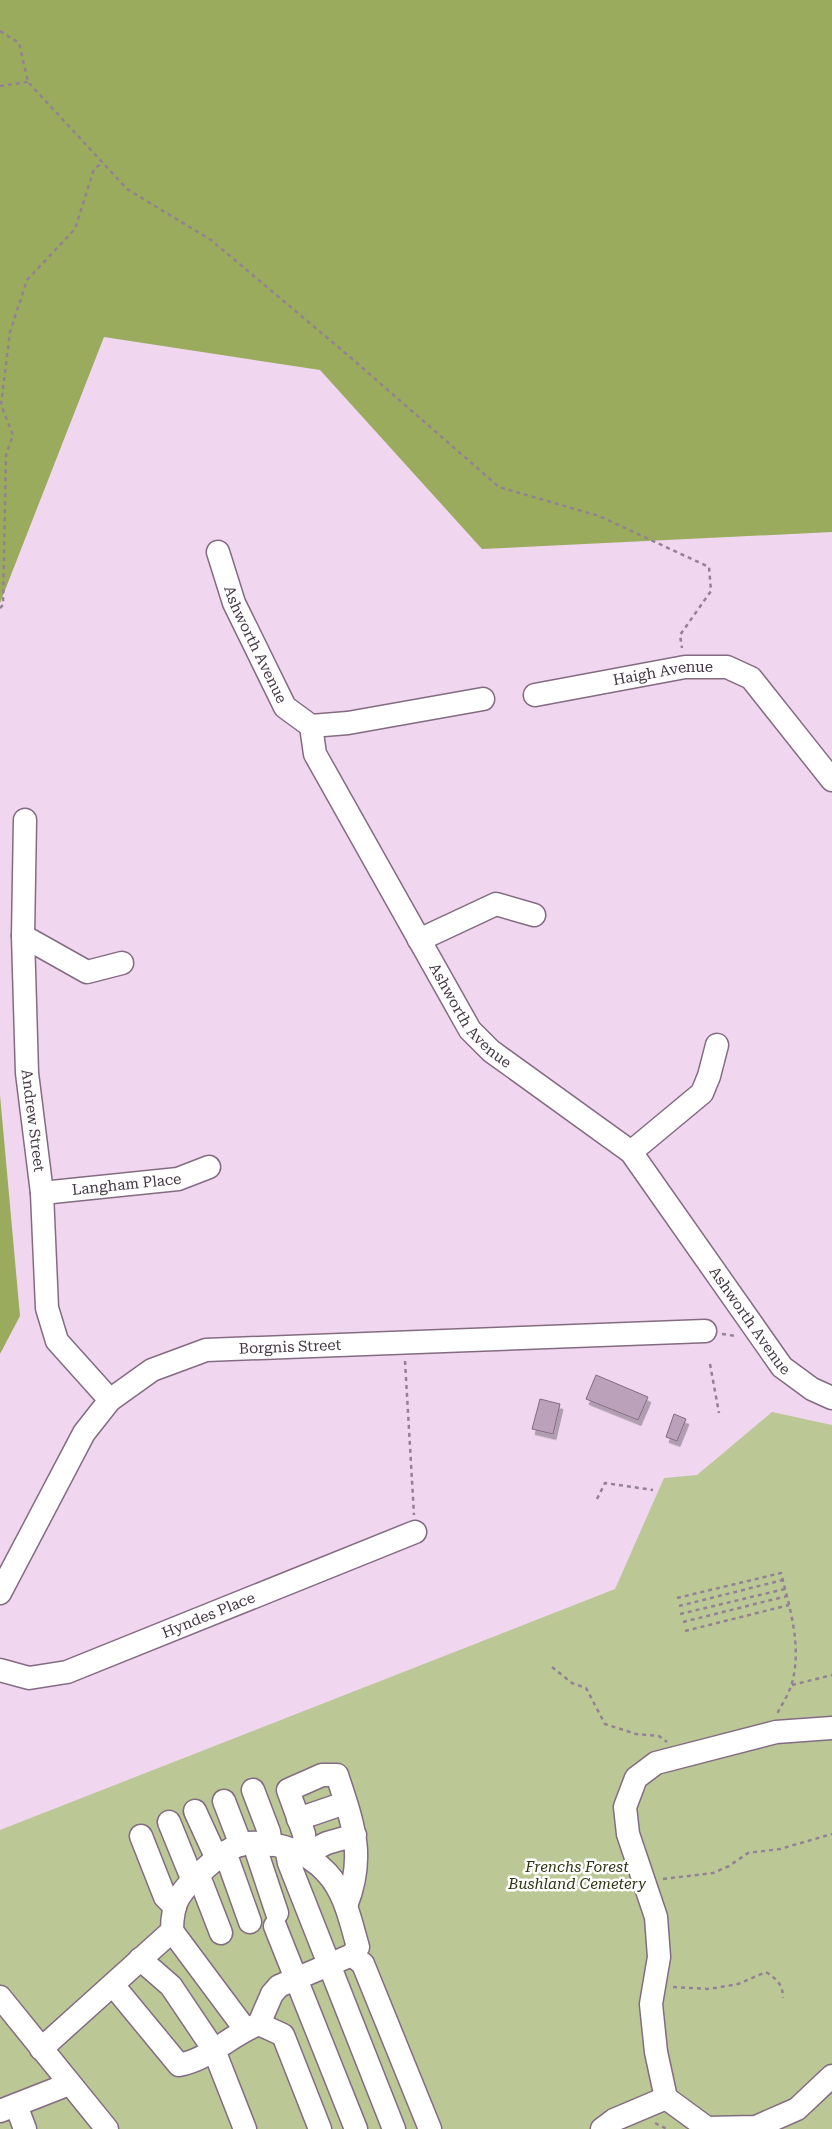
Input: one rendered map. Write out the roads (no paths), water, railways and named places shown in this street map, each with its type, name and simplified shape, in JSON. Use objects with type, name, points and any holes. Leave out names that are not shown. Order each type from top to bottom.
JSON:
[{"type":"street","name":"Ashworth Avenue","points":[[218,552],[234,603],[284,707],[311,726],[315,754],[470,1030],[491,1051],[630,1152],[782,1367],[812,1389],[832,1398]]},
{"type":"street","name":"Haigh Avenue","points":[[534,695],[685,667],[727,667],[751,678],[832,780]]},
{"type":"street","points":[[311,726],[348,723],[482,699]]},
{"type":"street","name":"Andrew Street","points":[[25,820],[22,936],[27,1073],[42,1193],[47,1308],[57,1341],[110,1400]]},
{"type":"street","points":[[419,940],[496,904],[534,915]]},
{"type":"street","points":[[22,936],[87,972],[122,963]]},
{"type":"street","points":[[630,1152],[702,1093],[709,1076],[717,1045]]},
{"type":"street","name":"Langham Place","points":[[42,1193],[178,1180],[209,1167]]},
{"type":"street","name":"Borgnis Street","points":[[0,1593],[84,1433],[110,1400],[152,1370],[206,1350],[705,1332]]},
{"type":"street","name":"Hyndes Place","points":[[0,1670],[29,1678],[66,1672],[415,1532]]},
{"type":"street","points":[[832,1728],[776,1732],[656,1763],[636,1778],[625,1806],[628,1834],[656,1916],[659,1957],[651,2004],[656,2052],[666,2098],[707,2128],[756,2127],[797,2109],[832,2076]]},
{"type":"street","points":[[41,2049],[172,1931],[175,1907],[179,1898],[195,1879],[257,1850],[304,1834],[288,1790],[322,1775],[337,1776],[355,1835],[354,1885],[346,1906]]},
{"type":"street","points":[[250,1922],[257,1850],[269,1832],[254,1790]]},
{"type":"street","points":[[224,1801],[257,1850],[295,1979],[356,2129]]},
{"type":"street","points":[[298,1819],[346,1802]]},
{"type":"street","points":[[195,1811],[257,1850],[289,1863],[394,2129]]},
{"type":"street","points":[[169,1822],[195,1879],[202,1884],[221,1933]]},
{"type":"street","points":[[257,1850],[327,1842],[355,1835]]},
{"type":"street","points":[[140,1836],[164,1897],[175,1907]]},
{"type":"street","points":[[113,1985],[179,2065],[196,2062],[252,2027],[279,1986],[352,1955],[358,1947],[346,1906],[328,1874],[257,1850]]},
{"type":"street","points":[[172,1931],[252,2027],[283,2035],[320,2129]]},
{"type":"street","points":[[352,1955],[363,1964],[430,2129]]},
{"type":"street","points":[[140,1960],[171,1986],[214,2050],[245,2129]]},
{"type":"street","points":[[0,1997],[107,2129]]},
{"type":"street","points":[[25,2129],[8,2108],[69,2084]]},
{"type":"street","points":[[602,2129],[614,2120],[666,2098]]},
{"type":"park label","name":"Frenchs Forest Bushland Cemetery","points":[[577,1876]]}]
